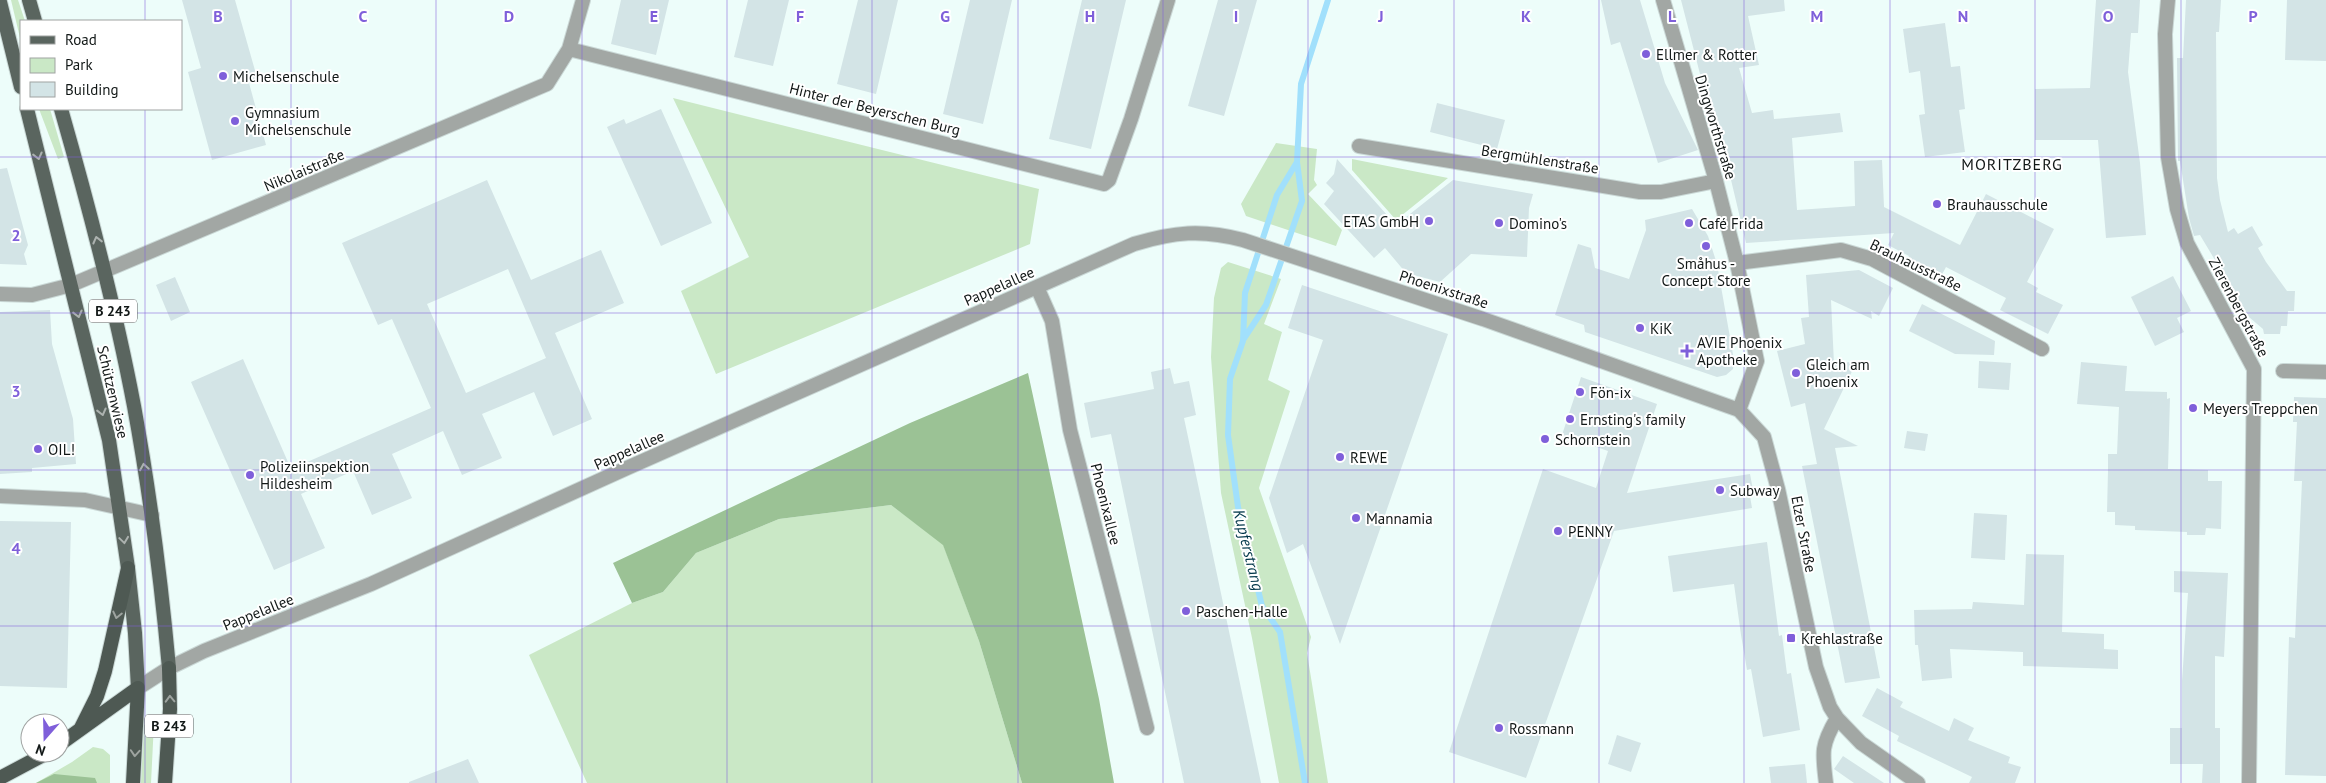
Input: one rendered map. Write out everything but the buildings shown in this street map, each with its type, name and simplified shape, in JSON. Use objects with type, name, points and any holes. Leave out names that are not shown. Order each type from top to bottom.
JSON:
[{"type":"highway","points":[[81,728],[97,696],[105,671],[128,568]]},
{"type":"highway","name":"B 243","points":[[165,783],[170,709],[169,668]]},
{"type":"highway","name":"B 243","points":[[133,783],[138,688]]},
{"type":"highway","points":[[70,736],[138,688]]},
{"type":"highway","points":[[0,778],[28,763]]},
{"type":"main road","points":[[29,0],[35,20]]},
{"type":"main road","points":[[0,2],[20,83]]},
{"type":"main road","name":"Schützenwiese","points":[[27,110],[109,440],[128,568],[135,633],[138,688]]},
{"type":"main road","name":"Schützenwiese","points":[[61,110],[85,193],[134,405],[152,515],[169,668]]},
{"type":"street","name":"Nikolaistraße","points":[[0,294],[32,295],[71,285],[547,84],[569,48],[583,0]]},
{"type":"street","name":"Hinter der Beyerschen Burg","points":[[569,48],[1104,184],[1109,180],[1131,119],[1168,0]]},
{"type":"street","name":"Dingworthstraße","points":[[1663,0],[1716,181],[1737,263]]},
{"type":"street","name":"Zierenbergstraße","points":[[2168,0],[2165,34],[2168,157],[2177,209],[2187,243],[2254,369],[2249,783]]},
{"type":"street","name":"Bergmühlenstraße","points":[[1358,146],[1640,192],[1661,192],[1716,181]]},
{"type":"street","name":"Phoenixstraße","points":[[1134,244],[1166,234],[1203,232],[1243,240],[1483,319],[1739,410]]},
{"type":"street","name":"Pappelallee","points":[[138,688],[169,668],[204,651],[371,584],[627,468],[1134,244]]},
{"type":"street","name":"Brauhausstraße","points":[[1737,263],[1841,250],[1872,259],[2042,349]]},
{"type":"street","points":[[1737,263],[1757,361],[1739,410]]},
{"type":"street","name":"Phoenixallee","points":[[1037,287],[1052,321],[1070,430],[1147,728]]},
{"type":"street","points":[[2283,371],[2326,372]]},
{"type":"street","name":"Elzer Straße","points":[[1739,410],[1764,438],[1778,489],[1816,667],[1823,691],[1837,718],[1861,743],[1918,783]]},
{"type":"street","points":[[0,496],[84,500],[152,515]]},
{"type":"street","points":[[1826,783],[1823,748],[1837,718]]},
{"type":"green space","points":[[11,0],[18,0],[25,20],[20,20],[20,38]]},
{"type":"green space","points":[[673,98],[1039,189],[1030,244],[716,374],[681,291],[749,257]]},
{"type":"green space","points":[[39,110],[50,110],[64,157],[58,159]]},
{"type":"green space","points":[[1276,143],[1317,149],[1314,180],[1317,185],[1308,194],[1342,230],[1336,246],[1246,216],[1241,204]]},
{"type":"green space","points":[[1352,159],[1448,178],[1396,220],[1352,170]]},
{"type":"green space","points":[[1228,262],[1281,279],[1264,324],[1282,332],[1268,380],[1290,391],[1259,488],[1311,637],[1307,653],[1328,783],[1279,783],[1252,638],[1221,493],[1211,357],[1214,298],[1221,268]]},
{"type":"green space","points":[[1028,373],[1099,699],[1114,783],[1022,783],[979,641],[943,545],[891,505],[779,519],[696,553],[663,592],[632,603],[613,563],[910,423]]},
{"type":"green space","points":[[891,505],[943,544],[979,641],[1022,783],[587,783],[529,655],[632,603],[663,592],[696,553],[779,519]]},
{"type":"green space","points":[[154,723],[151,783],[141,783],[144,725]]},
{"type":"green space","points":[[93,747],[103,749],[110,755],[110,783],[36,783],[72,762]]},
{"type":"green space","points":[[54,774],[95,778],[97,783],[36,783]]},
{"type":"waterway","name":"Kupferstrang","points":[[1305,783],[1280,632],[1262,606],[1238,507],[1228,435],[1230,379],[1243,341],[1245,293],[1277,195],[1297,162],[1301,84],[1328,0]]},
{"type":"waterway","name":"Kupferstrang","points":[[1243,340],[1266,305],[1302,201],[1297,162]]},
{"type":"place","name":"Ellmer & Rotter","points":[[1646,54]]},
{"type":"place","name":"Michelsenschule","points":[[223,76]]},
{"type":"place","name":"Gymnasium Michelsenschule","points":[[235,121]]},
{"type":"place","name":"Brauhausschule","points":[[1937,204]]},
{"type":"place","name":"ETAS GmbH","points":[[1429,221]]},
{"type":"place","name":"Domino's","points":[[1499,223]]},
{"type":"place","name":"Café Frida","points":[[1689,223]]},
{"type":"place","name":"Småhus - Concept Store","points":[[1706,246]]},
{"type":"place","name":"KiK","points":[[1640,328]]},
{"type":"place","name":"AVIE Phoenix Apotheke","points":[[1687,351]]},
{"type":"place","name":"Gleich am Phoenix","points":[[1796,373]]},
{"type":"place","name":"Fön-ix","points":[[1580,392]]},
{"type":"place","name":"Meyers Treppchen","points":[[2193,408]]},
{"type":"place","name":"Ernsting's family","points":[[1570,419]]},
{"type":"place","name":"Schornstein","points":[[1545,439]]},
{"type":"place","name":"OIL!","points":[[38,449]]},
{"type":"place","name":"REWE","points":[[1340,457]]},
{"type":"place","name":"Polizeiinspektion Hildesheim","points":[[250,475]]},
{"type":"place","name":"Subway","points":[[1720,490]]},
{"type":"place","name":"Mannamia","points":[[1356,518]]},
{"type":"place","name":"PENNY","points":[[1558,531]]},
{"type":"place","name":"Paschen-Halle","points":[[1186,611]]},
{"type":"place","name":"Krehlastraße","points":[[1791,638]]},
{"type":"place","name":"Rossmann","points":[[1499,728]]},
{"type":"district","name":"MORITZBERG","points":[[2012,164]]}]
